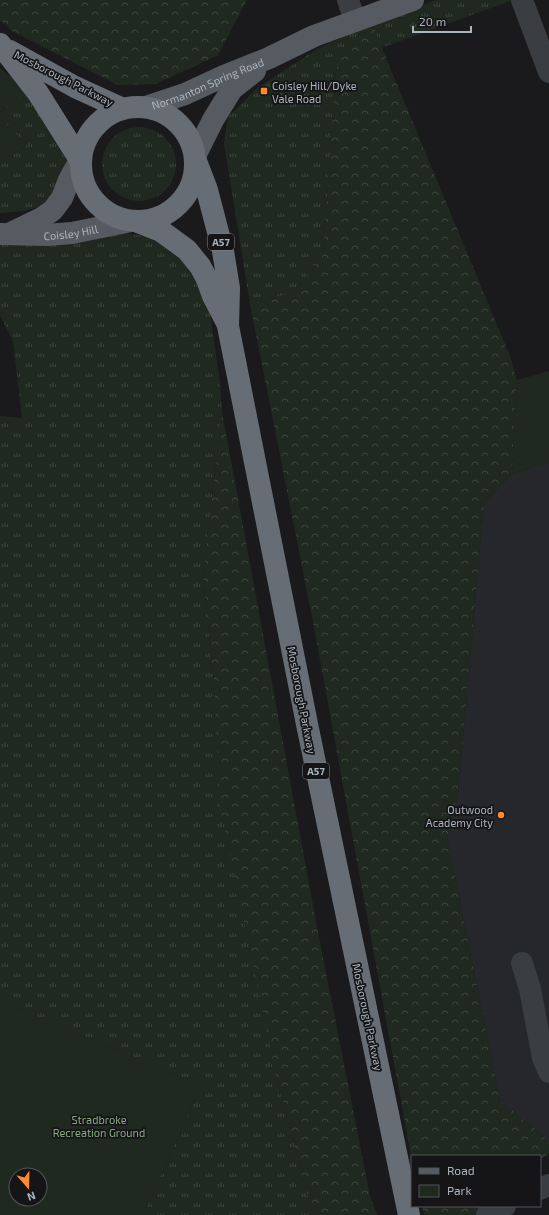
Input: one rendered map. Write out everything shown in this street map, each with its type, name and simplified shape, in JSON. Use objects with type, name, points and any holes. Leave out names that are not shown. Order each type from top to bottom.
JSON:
[{"type":"highway","name":"Mosborough Parkway","points":[[2,46],[75,87],[123,109]]},
{"type":"highway","name":"Mosborough Parkway","points":[[2,46],[38,93],[80,160]]},
{"type":"highway","name":"A57","points":[[146,107],[166,114],[177,123],[189,139],[196,159],[192,181],[186,194],[177,206],[161,216],[151,220],[135,221],[120,219],[111,215],[99,206],[90,196],[84,185],[81,174],[80,160],[82,150],[91,131],[106,117],[123,109],[146,107]]},
{"type":"highway","name":"Mosborough Parkway","points":[[196,159],[207,190],[223,251],[229,288],[228,326],[308,729],[410,1215]]},
{"type":"highway","name":"Mosborough Parkway","points":[[135,221],[161,231],[186,250],[200,266],[228,326]]},
{"type":"main road","name":"Normanton Spring Road","points":[[146,107],[185,94],[269,58],[314,36],[413,0]]},
{"type":"main road","name":"Normanton Spring Road","points":[[196,159],[213,120],[232,89],[250,76],[269,58]]},
{"type":"main road","name":"Coisley Hill","points":[[5,234],[42,218],[53,210],[62,198],[69,180],[80,160]]},
{"type":"main road","name":"Coisley Hill","points":[[5,234],[47,235],[72,233],[135,221]]},
{"type":"street","points":[[348,0],[355,21]]},
{"type":"street","points":[[522,0],[549,72]]},
{"type":"street","points":[[522,963],[530,989],[543,1058],[549,1072]]},
{"type":"shaded area","name":"Outwood Academy City","points":[[549,462],[549,1140],[500,1101],[447,837],[458,794],[484,503],[512,474]]},
{"type":"green space","points":[[0,0],[247,0],[218,55],[156,84],[118,85],[12,31],[0,20]]},
{"type":"green space","points":[[436,0],[513,0],[381,48],[372,24]]},
{"type":"green space","points":[[372,24],[336,68],[323,255],[293,293],[250,304],[224,143],[228,117],[257,88],[317,49]]},
{"type":"green space","points":[[372,24],[510,356],[517,380],[512,474],[484,503],[458,794],[447,837],[500,1101],[549,1140],[549,1154],[541,1158],[541,1155],[411,1156],[314,627],[250,304],[293,293],[323,255],[336,68],[352,42]]},
{"type":"green space","points":[[0,68],[28,89],[0,112]]},
{"type":"green space","points":[[28,89],[50,122],[66,159],[64,178],[52,195],[38,207],[24,211],[0,213],[0,161],[27,145],[0,118],[0,112]]},
{"type":"green space","points":[[0,118],[27,145],[0,161]]},
{"type":"green space","points":[[132,127],[146,127],[160,133],[170,143],[176,157],[174,178],[170,185],[160,195],[146,201],[132,201],[118,195],[108,185],[102,171],[102,157],[108,143],[118,133]]},
{"type":"green space","points":[[124,233],[158,238],[183,258],[203,288],[210,313],[220,383],[222,412],[203,575],[214,682],[277,1080],[313,1215],[143,1215],[201,1085],[0,1001],[0,416],[22,418],[13,341],[0,316],[0,235]]},
{"type":"green space","points":[[549,371],[549,462],[512,474],[517,380]]},
{"type":"green space","points":[[222,412],[317,927],[370,1196],[377,1215],[313,1215],[277,1080],[220,806],[214,682],[203,575]]},
{"type":"green space","name":"Stradbroke Recreation Ground","points":[[0,1001],[201,1085],[143,1215],[0,1215]]},
{"type":"green space","points":[[422,1207],[497,1207],[500,1215],[424,1215]]},
{"type":"place","name":"Coisley Hill/Dyke Vale Road","points":[[264,91]]},
{"type":"place","name":"Outwood Academy City","points":[[501,815]]}]
